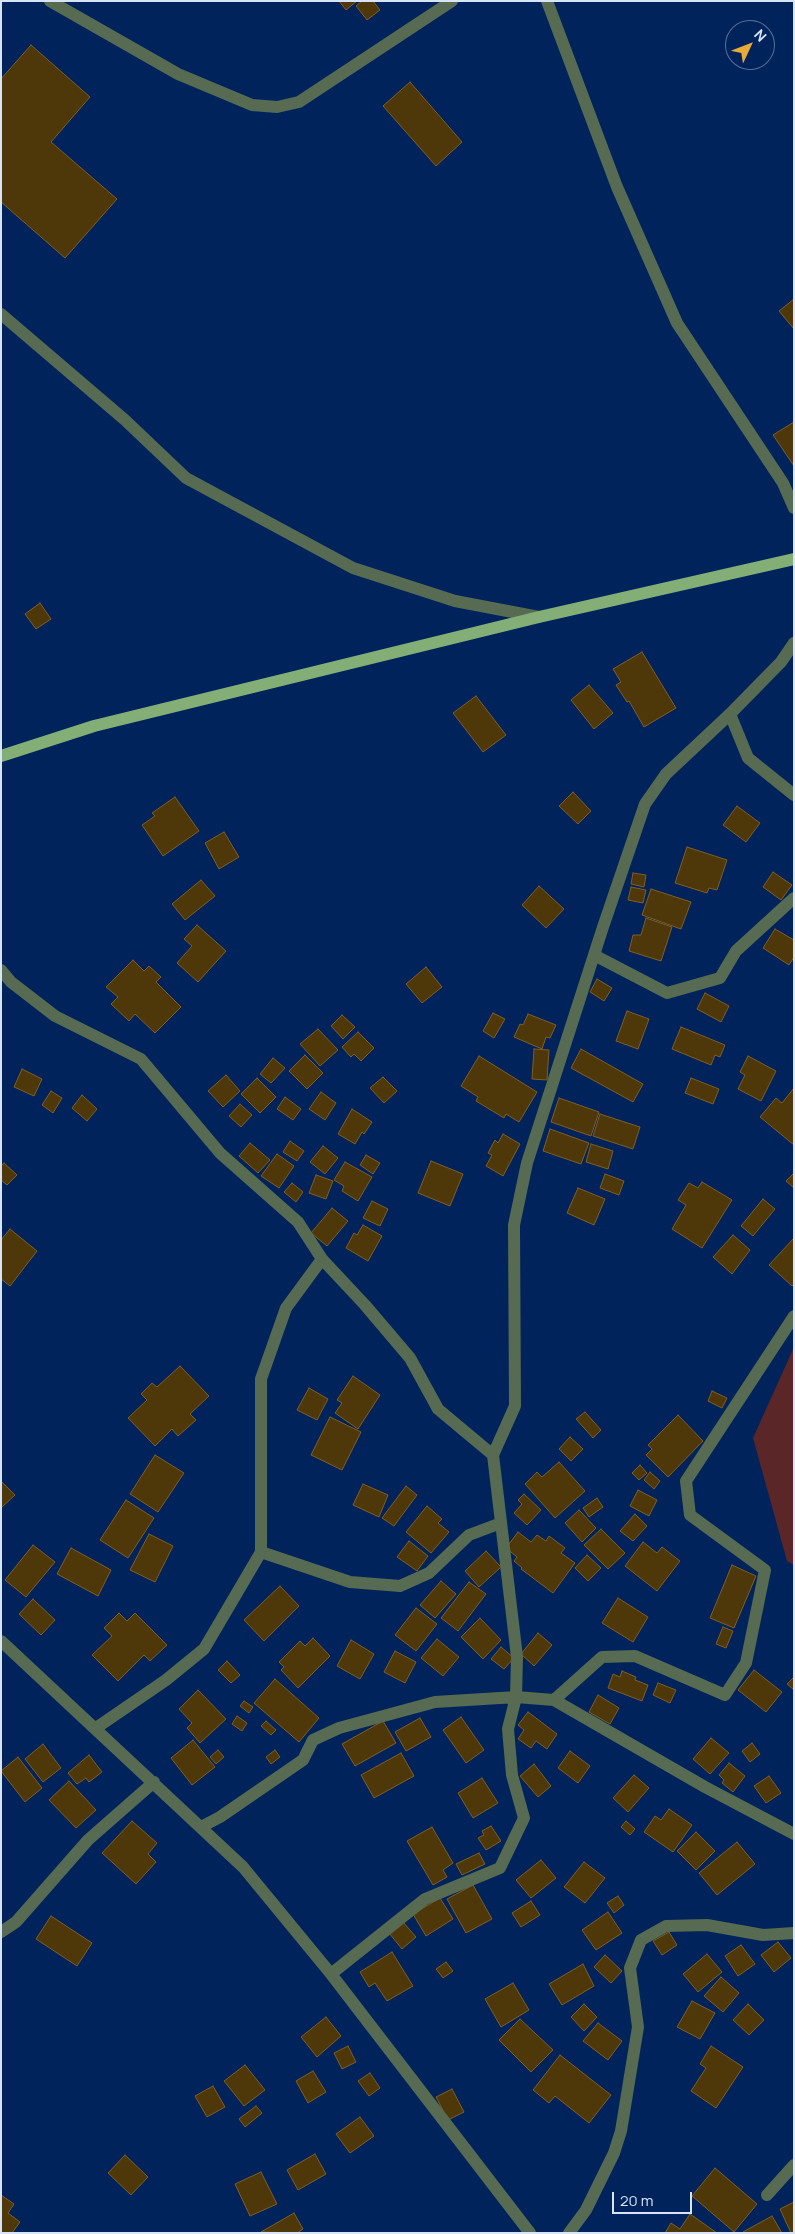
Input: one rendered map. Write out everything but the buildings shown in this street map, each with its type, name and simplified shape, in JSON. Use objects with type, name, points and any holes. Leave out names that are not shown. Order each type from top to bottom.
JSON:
[{"type":"main road","points":[[1,756],[94,726],[540,617],[794,559]]},
{"type":"street","points":[[50,1],[178,74],[252,105],[277,107],[299,102],[452,1]]},
{"type":"street","points":[[547,1],[618,187],[676,324],[783,483],[794,508]]},
{"type":"street","points":[[1,314],[125,420],[186,478],[353,568],[455,601],[540,617]]},
{"type":"street","points":[[331,1974],[424,1899],[500,1868],[524,1818],[512,1775],[508,1729],[516,1696],[517,1657],[493,1455],[515,1406],[514,1225],[527,1163],[645,804],[666,774],[730,714],[781,662],[794,643]]},
{"type":"street","points":[[730,714],[748,758],[794,794]]},
{"type":"street","points":[[594,955],[667,994],[720,978],[736,951],[794,898]]},
{"type":"street","points":[[1,970],[11,982],[55,1016],[141,1058],[220,1153],[298,1222],[322,1259],[365,1305],[410,1358],[438,1409],[493,1455]]},
{"type":"street","points":[[96,1728],[166,1680],[204,1648],[261,1552],[261,1379],[286,1308],[322,1259]]},
{"type":"street","points":[[554,1700],[602,1657],[636,1656],[725,1695],[746,1663],[765,1570],[690,1515],[686,1481],[794,1316]]},
{"type":"street","points":[[261,1552],[350,1582],[400,1586],[429,1573],[469,1535],[501,1523]]},
{"type":"street","points":[[1,1641],[243,1867],[331,1974],[530,2233]]},
{"type":"street","points":[[201,1827],[220,1817],[303,1760],[313,1740],[338,1728],[435,1702],[516,1696],[554,1700],[705,1787],[794,1834]]},
{"type":"street","points":[[1,1932],[16,1922],[88,1840],[154,1782]]},
{"type":"street","points":[[569,2233],[586,2210],[614,2153],[622,2130],[638,2027],[630,1968],[641,1940],[666,1926],[707,1925],[762,1935],[794,1933]]},
{"type":"street","points":[[767,2195],[794,2165]]},
{"type":"shaded area","points":[[794,1347],[794,1565],[787,1561],[753,1438]]}]
